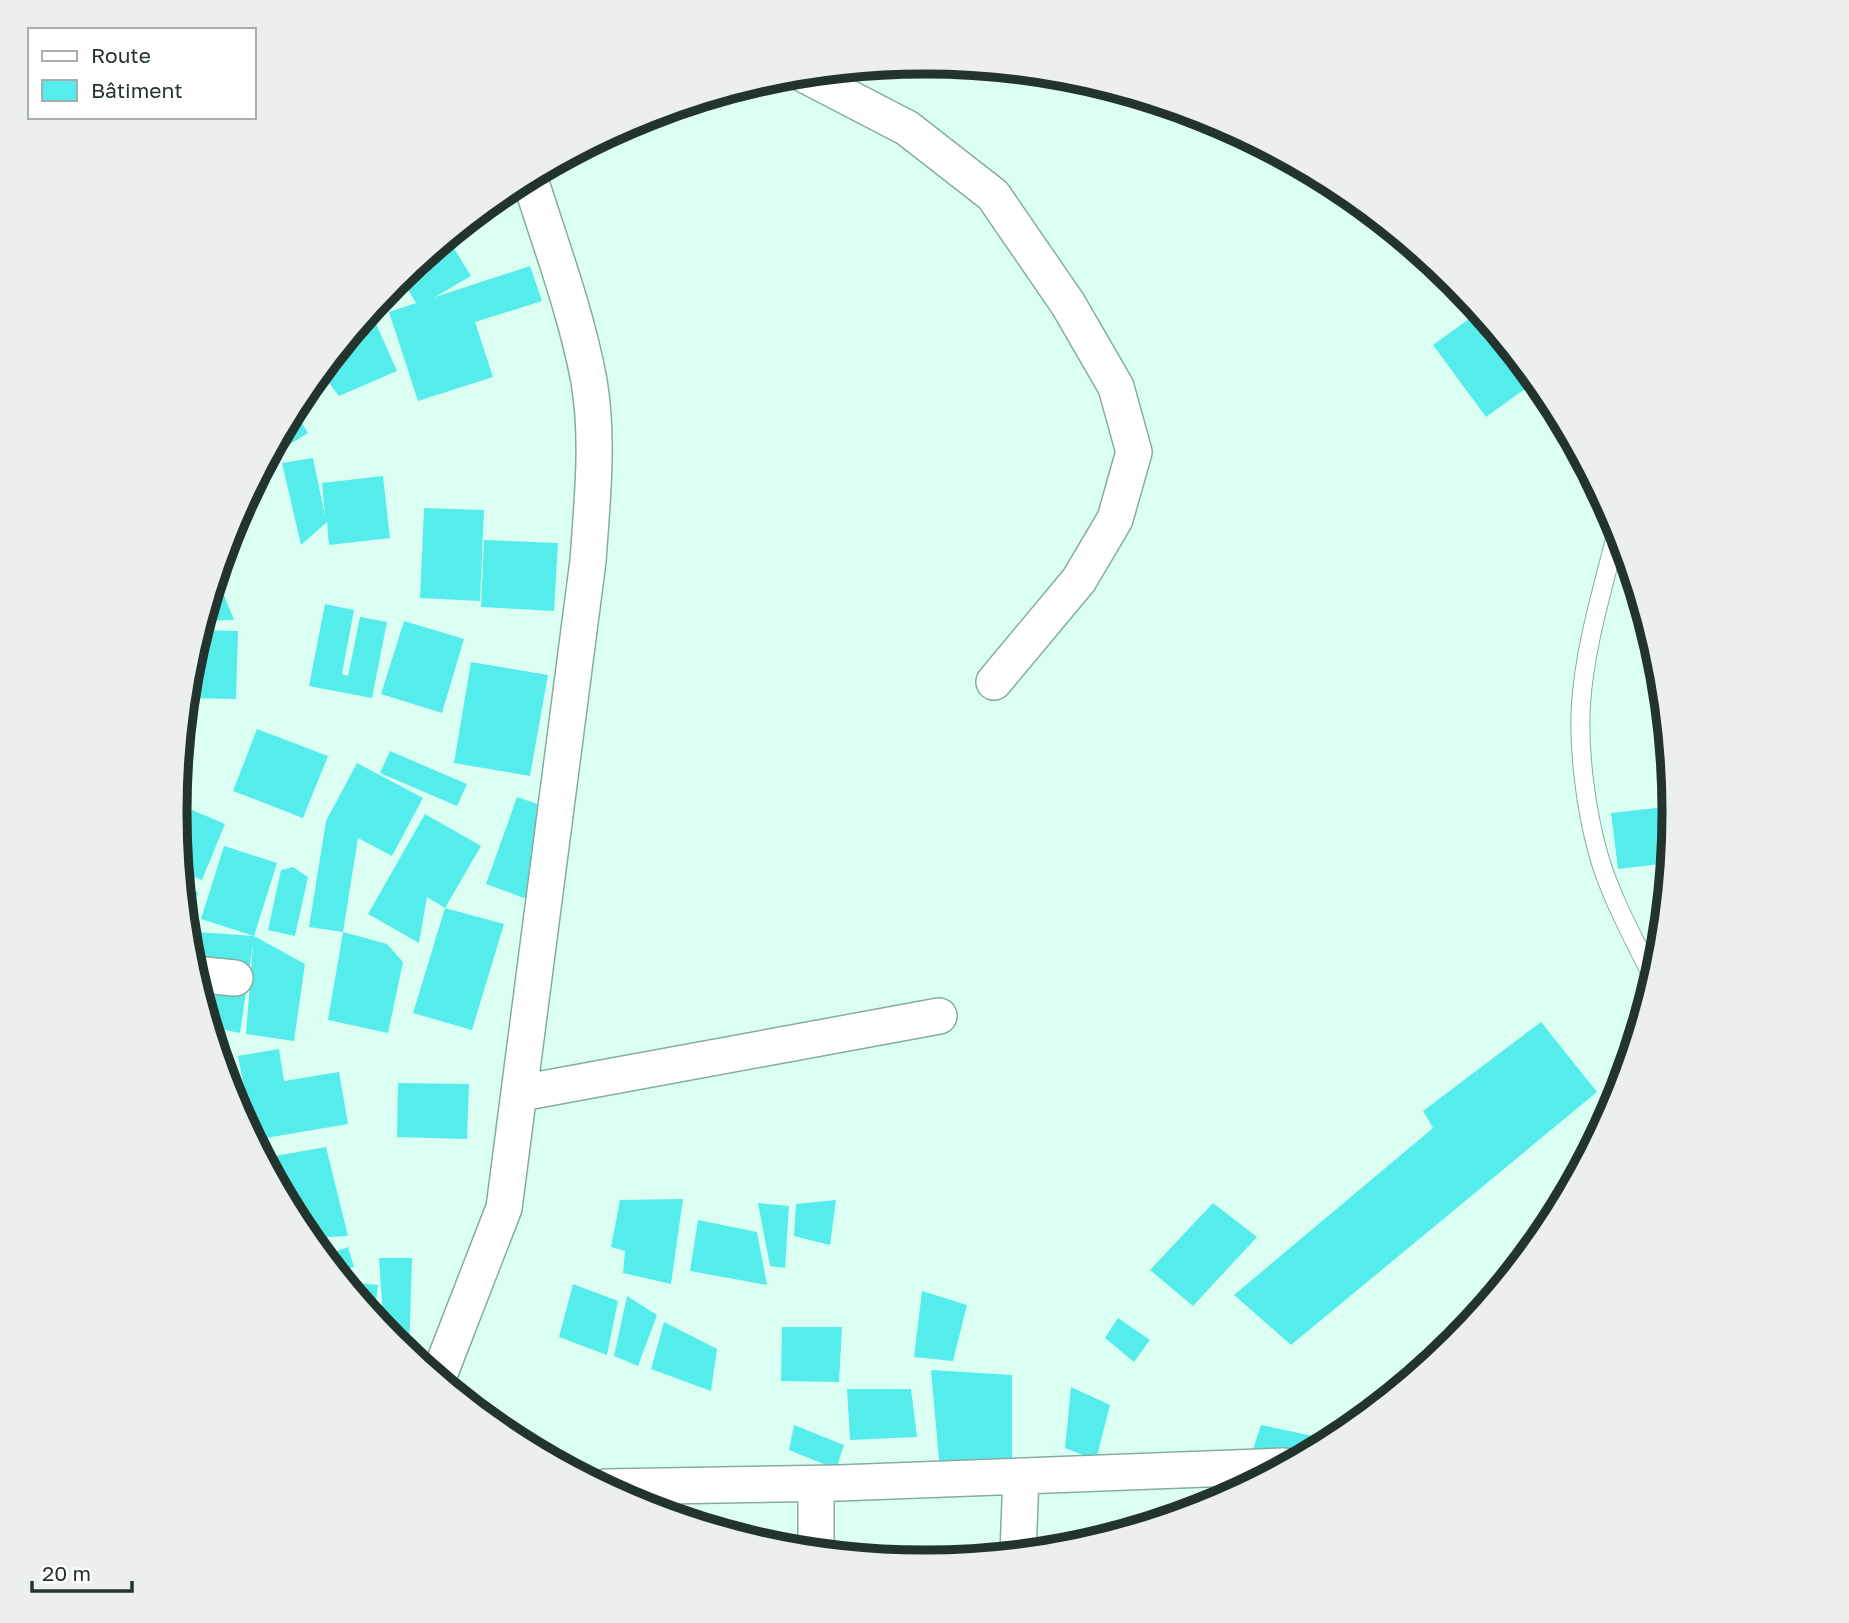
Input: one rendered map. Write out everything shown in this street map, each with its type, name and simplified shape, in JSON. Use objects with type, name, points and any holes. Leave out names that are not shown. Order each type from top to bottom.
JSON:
[{"type":"street","points":[[817,82],[908,128],[993,195],[1068,304],[1116,387],[1134,452],[1115,519],[1079,580],[994,682]]},
{"type":"street","points":[[442,1369],[504,1208],[588,561],[594,462],[589,382],[570,307],[532,186]]},
{"type":"street","points":[[206,975],[235,978]]},
{"type":"street","points":[[521,1093],[939,1016]]},
{"type":"street","points":[[630,1488],[816,1484],[1263,1467]]},
{"type":"street","points":[[1018,1543],[1021,1476]]},
{"type":"street","points":[[816,1484],[817,1541]]},
{"type":"lane","points":[[1613,547],[1588,648],[1581,706],[1582,769],[1598,853],[1629,930],[1646,964]]},
{"type":"building","points":[[452,245],[471,276],[435,297],[530,266],[542,301],[475,322],[493,377],[418,401],[389,312],[416,303],[406,287]]},
{"type":"building","points":[[1472,317],[1528,387],[1486,417],[1433,345]]},
{"type":"building","points":[[375,320],[397,371],[339,396],[326,379]]},
{"type":"building","points":[[299,419],[308,433],[281,449]]},
{"type":"building","points":[[313,458],[325,516],[322,483],[383,476],[390,538],[329,545],[327,522],[301,545],[282,463]]},
{"type":"building","points":[[424,508],[484,510],[480,601],[420,598]]},
{"type":"building","points":[[484,540],[558,543],[554,611],[481,607]]},
{"type":"building","points":[[222,589],[234,620],[212,621]]},
{"type":"building","points":[[325,604],[354,610],[342,674],[348,676],[360,617],[387,622],[372,698],[309,686]]},
{"type":"building","points":[[404,621],[464,639],[442,713],[381,694]]},
{"type":"building","points":[[210,630],[238,631],[236,699],[196,698]]},
{"type":"building","points":[[471,662],[548,675],[530,776],[454,763]]},
{"type":"building","points":[[257,729],[328,756],[303,818],[233,791]]},
{"type":"building","points":[[390,751],[467,784],[457,806],[380,773]]},
{"type":"building","points":[[357,763],[423,798],[392,856],[358,838],[343,932],[309,927],[326,821]]},
{"type":"building","points":[[517,797],[567,814],[535,902],[486,884]]},
{"type":"building","points":[[1662,807],[1661,864],[1618,869],[1611,813]]},
{"type":"building","points":[[190,809],[225,824],[202,880],[190,875],[186,818]]},
{"type":"building","points":[[425,814],[481,846],[445,908],[427,897],[419,943],[368,914]]},
{"type":"building","points":[[224,846],[277,863],[254,936],[201,919]]},
{"type":"building","points":[[293,867],[308,877],[295,936],[268,930],[281,870]]},
{"type":"building","points":[[191,890],[198,892],[193,908]]},
{"type":"building","points":[[445,908],[504,924],[472,1030],[413,1013]]},
{"type":"building","points":[[197,932],[254,936],[305,964],[294,1041],[246,1034],[253,944],[240,1033],[220,1029]]},
{"type":"building","points":[[343,932],[387,944],[403,962],[388,1033],[328,1020]]},
{"type":"building","points":[[1541,1022],[1597,1092],[1291,1345],[1234,1295],[1433,1128],[1423,1111]]},
{"type":"building","points":[[279,1049],[284,1081],[339,1072],[348,1124],[263,1138],[247,1102],[238,1056]]},
{"type":"building","points":[[398,1083],[469,1084],[467,1139],[397,1137]]},
{"type":"building","points":[[326,1147],[348,1236],[322,1237],[285,1180],[275,1156]]},
{"type":"building","points":[[683,1199],[671,1284],[623,1273],[625,1251],[611,1247],[620,1200]]},
{"type":"building","points":[[836,1200],[830,1245],[794,1236],[796,1204]]},
{"type":"building","points":[[758,1203],[789,1206],[785,1268],[770,1266]]},
{"type":"building","points":[[1213,1203],[1257,1237],[1193,1306],[1150,1270]]},
{"type":"building","points":[[698,1220],[757,1232],[767,1285],[690,1271]]},
{"type":"building","points":[[348,1247],[354,1267],[346,1269],[333,1253]]},
{"type":"building","points":[[379,1258],[412,1258],[409,1339],[383,1311]]},
{"type":"building","points":[[358,1283],[378,1285],[376,1304]]},
{"type":"building","points":[[573,1284],[618,1301],[607,1355],[559,1337]]},
{"type":"building","points":[[922,1291],[967,1305],[953,1361],[914,1357]]},
{"type":"building","points":[[627,1296],[657,1315],[638,1366],[614,1356]]},
{"type":"building","points":[[1118,1318],[1150,1340],[1134,1362],[1105,1338]]},
{"type":"building","points":[[664,1322],[717,1349],[711,1391],[651,1369]]},
{"type":"building","points":[[782,1327],[842,1327],[839,1382],[781,1381]]},
{"type":"building","points":[[931,1370],[1012,1375],[1012,1465],[940,1471]]},
{"type":"building","points":[[1071,1387],[1110,1405],[1096,1460],[1065,1448]]},
{"type":"building","points":[[847,1389],[911,1389],[917,1437],[850,1440]]},
{"type":"building","points":[[794,1425],[844,1445],[836,1469],[789,1450]]},
{"type":"building","points":[[1261,1425],[1317,1437],[1282,1457],[1250,1458]]}]
